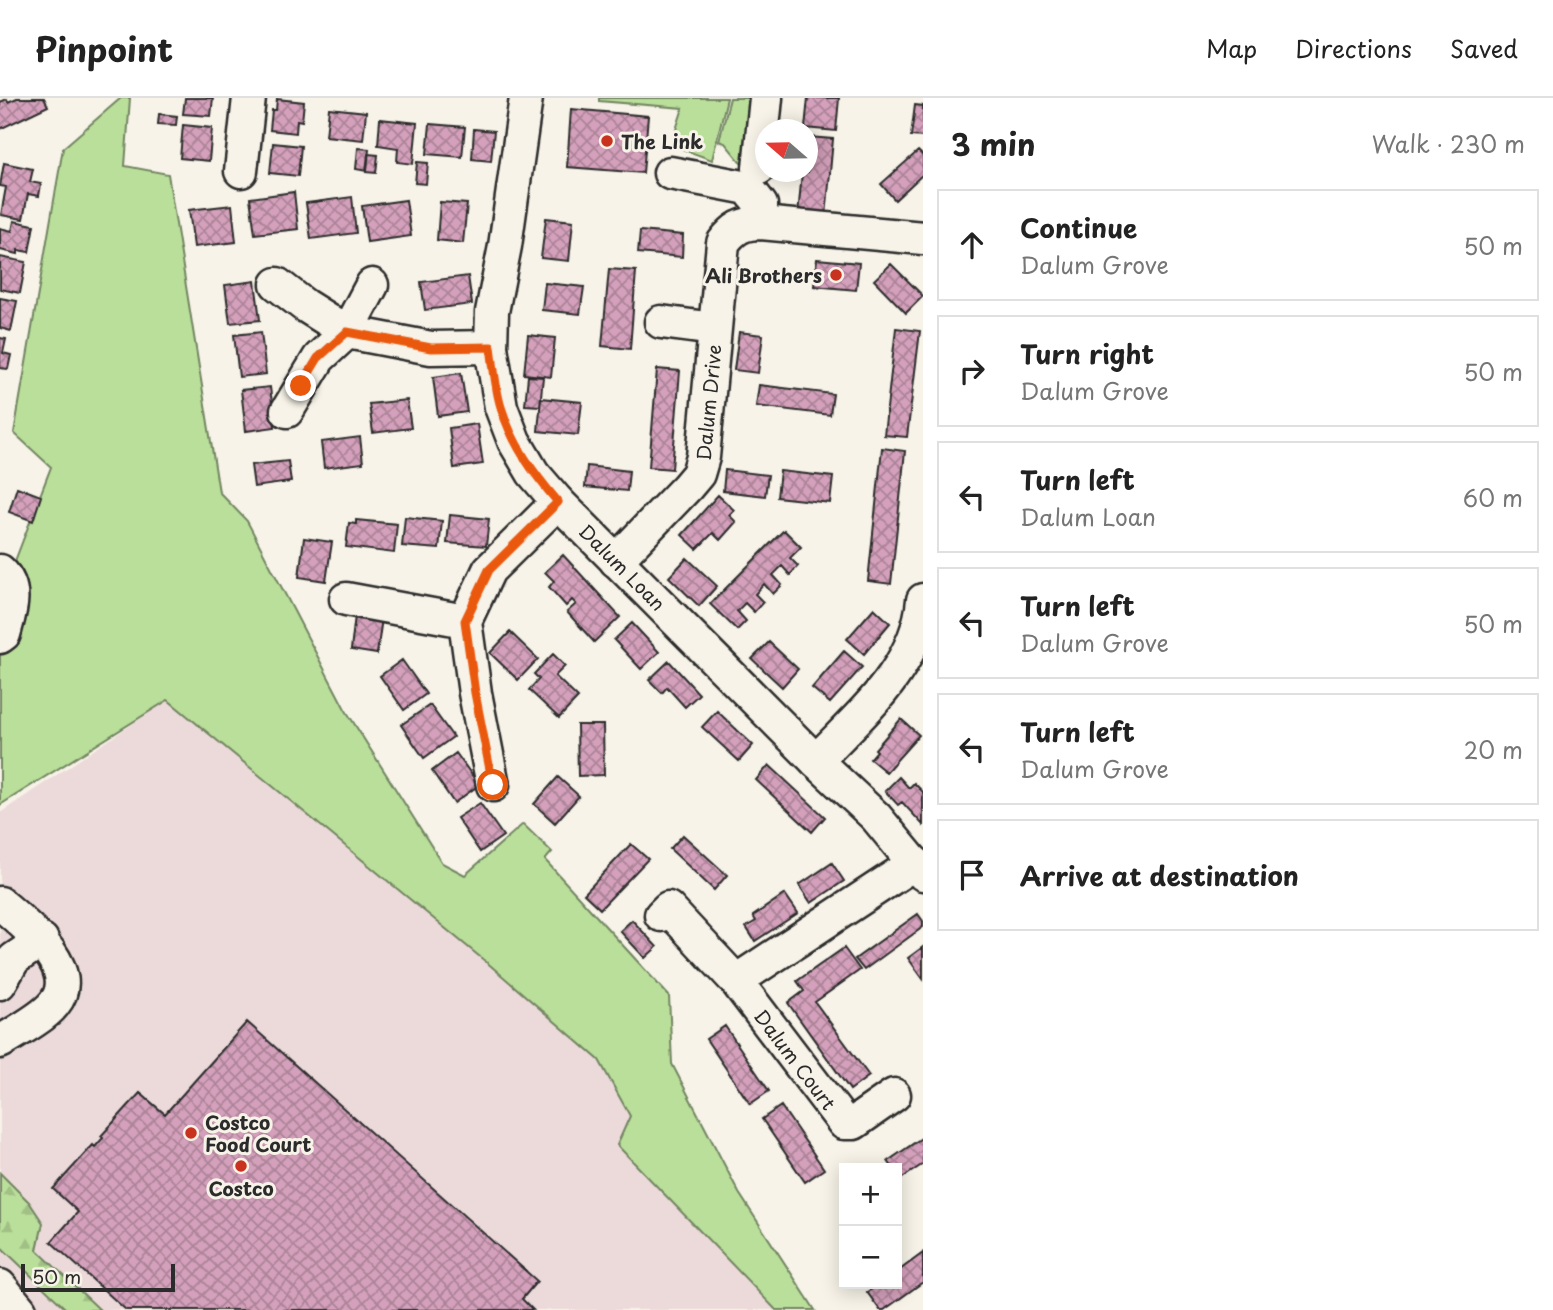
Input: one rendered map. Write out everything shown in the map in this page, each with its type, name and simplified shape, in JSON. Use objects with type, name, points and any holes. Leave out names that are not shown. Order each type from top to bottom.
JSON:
[{"type":"street","points":[[242,171],[249,98]]},
{"type":"street","points":[[764,119],[766,98]]},
{"type":"street","name":"Dalum Loan","points":[[521,99],[508,223],[492,312],[491,347],[501,407],[514,440],[533,473],[558,502],[816,761],[876,817],[919,868]]},
{"type":"street","points":[[670,173],[748,188],[761,205],[753,223],[923,237]]},
{"type":"street","name":"Dalum Drive","points":[[616,561],[698,474],[703,457],[723,243],[731,232],[753,223]]},
{"type":"street","points":[[278,284],[304,305],[347,332],[431,348],[491,347]]},
{"type":"street","points":[[287,411],[318,358],[347,332],[372,285]]},
{"type":"street","points":[[661,322],[714,329]]},
{"type":"street","points":[[493,785],[475,693],[465,621],[489,570],[558,502]]},
{"type":"street","points":[[0,571],[7,578],[13,601],[4,634],[0,637]]},
{"type":"street","points":[[346,599],[465,621]]},
{"type":"street","points":[[816,761],[894,678],[913,644],[923,600]]},
{"type":"street","points":[[736,981],[919,868]]},
{"type":"street","points":[[0,903],[42,940],[61,972],[62,992],[53,1006],[0,1042]]},
{"type":"street","name":"Dalum Court","points":[[661,915],[668,908],[736,981],[844,1124],[854,1123],[894,1095]]},
{"type":"street","points":[[3,972],[42,940]]},
{"type":"street","points":[[0,1286],[20,1310]]},
{"type":"shaded area","points":[[168,700],[491,966],[599,1060],[630,1117],[617,1145],[776,1310],[0,1310],[0,813]]},
{"type":"green space","points":[[121,98],[130,98],[125,166],[168,174],[219,492],[247,521],[345,709],[442,863],[465,875],[523,824],[552,852],[545,860],[669,996],[672,1064],[739,1193],[815,1310],[776,1310],[617,1145],[630,1116],[599,1060],[491,966],[168,700],[0,805],[0,643],[21,591],[15,561],[51,467],[14,433],[63,148]]},
{"type":"green space","points":[[599,98],[727,98],[712,160],[671,145],[683,108],[599,101]]},
{"type":"green space","points":[[730,98],[761,98],[760,119],[755,119],[755,180],[725,143],[719,141]]},
{"type":"green space","points":[[0,1173],[29,1202],[43,1223],[37,1250],[100,1310],[67,1310],[0,1246]]},
{"type":"building","points":[[17,98],[44,98],[48,106],[0,129],[0,102]]},
{"type":"building","points":[[185,98],[213,98],[211,116],[183,114]]},
{"type":"building","points":[[808,98],[839,98],[836,131],[818,129],[818,119],[806,119]]},
{"type":"building","points":[[277,99],[304,102],[302,121],[297,120],[296,133],[270,130],[272,110],[276,110]]},
{"type":"building","points":[[915,105],[923,106],[923,137],[911,136]]},
{"type":"building","points":[[329,108],[366,112],[363,140],[326,136]]},
{"type":"building","name":"The Link","points":[[571,109],[648,116],[643,173],[567,167]]},
{"type":"building","points":[[159,114],[177,116],[176,125],[158,124]]},
{"type":"building","points":[[380,119],[417,123],[413,164],[397,162],[398,148],[378,145]]},
{"type":"building","points":[[430,124],[465,127],[462,157],[427,154]]},
{"type":"building","points":[[183,125],[212,128],[209,161],[180,158]]},
{"type":"building","points":[[474,129],[494,131],[491,161],[472,159]]},
{"type":"building","points":[[818,138],[833,139],[826,217],[798,215],[801,182],[818,182]]},
{"type":"building","points":[[273,143],[301,146],[298,176],[270,173]]},
{"type":"building","points":[[358,148],[369,149],[367,171],[356,169]]},
{"type":"building","points":[[918,151],[923,156],[923,174],[895,200],[881,184]]},
{"type":"building","points":[[368,154],[378,155],[376,173],[366,172]]},
{"type":"building","points":[[417,162],[428,163],[426,184],[415,183]]},
{"type":"building","points":[[4,163],[33,169],[30,182],[41,184],[39,196],[28,194],[23,219],[1,215],[6,187],[0,186]]},
{"type":"building","points":[[294,192],[298,229],[255,234],[250,198]]},
{"type":"building","points":[[352,197],[356,233],[311,239],[306,203]]},
{"type":"building","points":[[406,200],[411,236],[367,242],[362,206]]},
{"type":"building","points":[[440,202],[467,204],[463,243],[437,240]]},
{"type":"building","points":[[232,205],[236,242],[194,247],[189,210]]},
{"type":"building","points":[[546,218],[573,221],[569,261],[541,258]]},
{"type":"building","points":[[14,221],[34,225],[29,252],[18,250],[18,254],[0,250],[0,228],[12,231]]},
{"type":"building","points":[[640,231],[683,235],[682,257],[638,253]]},
{"type":"building","points":[[0,257],[26,262],[20,293],[0,289]]},
{"type":"building","name":"Ali Brothers","points":[[817,259],[859,263],[856,290],[814,286]]},
{"type":"building","points":[[891,264],[923,296],[906,313],[874,280]]},
{"type":"building","points":[[609,269],[636,271],[630,349],[602,346]]},
{"type":"building","points":[[468,276],[472,304],[425,310],[421,282]]},
{"type":"building","points":[[255,281],[260,320],[230,323],[225,285]]},
{"type":"building","points":[[545,283],[584,287],[580,314],[542,310]]},
{"type":"building","points":[[0,298],[17,301],[11,331],[0,328]]},
{"type":"building","points":[[896,328],[920,331],[907,437],[884,435]]},
{"type":"building","points":[[261,332],[266,374],[239,377],[234,335]]},
{"type":"building","points":[[739,332],[763,335],[758,373],[734,370]]},
{"type":"building","points":[[528,335],[555,338],[551,377],[524,374]]},
{"type":"building","points":[[0,338],[6,339],[3,353],[11,355],[8,369],[0,368]]},
{"type":"building","points":[[657,369],[680,371],[672,469],[649,467]]},
{"type":"building","points":[[461,373],[467,412],[438,416],[433,377]]},
{"type":"building","points":[[528,376],[543,377],[540,406],[525,405]]},
{"type":"building","points":[[759,385],[833,394],[830,415],[756,406]]},
{"type":"building","points":[[270,387],[275,427],[246,431],[241,390]]},
{"type":"building","points":[[541,398],[582,402],[578,435],[538,431]]},
{"type":"building","points":[[407,400],[411,428],[373,433],[369,404]]},
{"type":"building","points":[[477,424],[483,464],[454,468],[449,428]]},
{"type":"building","points":[[360,437],[363,463],[324,468],[321,442]]},
{"type":"building","points":[[882,448],[905,451],[891,584],[868,581]]},
{"type":"building","points":[[288,461],[291,482],[254,487],[251,465]]},
{"type":"building","points":[[587,466],[629,471],[627,491],[585,487]]},
{"type":"building","points":[[725,470],[768,475],[765,496],[723,491]]},
{"type":"building","points":[[780,471],[833,477],[830,503],[777,497]]},
{"type":"building","points":[[17,487],[41,496],[33,521],[9,512]]},
{"type":"building","points":[[718,495],[734,510],[729,515],[736,522],[720,540],[713,533],[697,549],[682,535]]},
{"type":"building","points":[[450,515],[489,519],[486,546],[447,543]]},
{"type":"building","points":[[405,517],[442,521],[439,549],[402,546]]},
{"type":"building","points":[[356,520],[397,524],[394,553],[346,547],[349,523],[356,524]]},
{"type":"building","points":[[784,530],[801,547],[790,558],[798,566],[790,575],[782,566],[773,575],[782,585],[773,594],[764,584],[755,594],[763,602],[754,612],[745,603],[737,611],[746,621],[737,630],[710,604]]},
{"type":"building","points":[[304,538],[332,542],[326,581],[299,577]]},
{"type":"building","points":[[563,555],[620,617],[594,642],[567,612],[576,604],[572,600],[566,606],[549,587],[554,581],[545,572]]},
{"type":"building","points":[[687,558],[717,586],[699,606],[669,577]]},
{"type":"building","points":[[874,608],[890,623],[864,654],[847,639]]},
{"type":"building","points":[[355,615],[382,618],[377,654],[351,650]]},
{"type":"building","points":[[632,623],[659,652],[641,669],[614,640]]},
{"type":"building","points":[[510,632],[538,659],[518,680],[490,653]]},
{"type":"building","points":[[769,642],[798,669],[782,687],[752,659]]},
{"type":"building","points":[[844,651],[862,667],[830,703],[812,688]]},
{"type":"building","points":[[553,654],[565,666],[555,676],[578,698],[559,718],[529,690],[539,679],[534,674]]},
{"type":"building","points":[[402,660],[426,694],[404,710],[380,676]]},
{"type":"building","points":[[669,661],[699,694],[685,707],[667,687],[662,693],[649,680]]},
{"type":"building","points":[[430,705],[453,737],[424,758],[401,725]]},
{"type":"building","points":[[717,711],[753,745],[739,761],[702,727]]},
{"type":"building","points":[[901,719],[919,735],[886,772],[870,759],[877,751],[875,749]]},
{"type":"building","points":[[577,725],[603,725],[604,775],[578,776]]},
{"type":"building","points":[[456,753],[479,785],[454,803],[432,771]]},
{"type":"building","points":[[769,765],[825,817],[812,832],[756,780]]},
{"type":"building","points":[[558,777],[579,796],[555,823],[534,804]]},
{"type":"building","points":[[899,777],[909,788],[914,783],[923,792],[923,825],[902,802],[898,805],[885,791]]},
{"type":"building","points":[[480,803],[503,836],[480,852],[457,818]]},
{"type":"building","points":[[683,835],[727,875],[714,890],[670,849]]},
{"type":"building","points":[[631,844],[648,859],[600,909],[584,894]]},
{"type":"building","points":[[832,863],[844,881],[811,903],[799,885]]},
{"type":"building","points":[[785,894],[798,913],[755,941],[746,927],[756,921],[753,916]]},
{"type":"building","points":[[918,914],[923,921],[923,927],[864,970],[855,959]]},
{"type":"building","points":[[632,920],[657,947],[645,958],[620,931]]},
{"type":"building","points":[[923,947],[923,979],[908,958]]},
{"type":"building","points":[[844,948],[860,970],[815,1002],[869,1076],[850,1090],[788,1003],[804,991],[797,981]]},
{"type":"building","name":"Costco","points":[[247,1022],[537,1281],[522,1299],[533,1310],[126,1310],[51,1242],[78,1212],[53,1189],[93,1145],[95,1147],[103,1138],[101,1136],[140,1093],[165,1114]]},
{"type":"building","points":[[725,1026],[769,1091],[750,1104],[706,1039]]},
{"type":"building","points":[[781,1106],[824,1169],[805,1182],[762,1119]]},
{"type":"building","points":[[923,1137],[923,1164],[902,1178],[902,1163],[888,1161]]},
{"type":"building","points":[[923,1253],[923,1282],[884,1310],[880,1310],[867,1292],[872,1289],[902,1289],[902,1268]]},
{"type":"place","name":"The Link","points":[[607,141]]},
{"type":"place","name":"Ali Brothers","points":[[836,275]]},
{"type":"place","name":"Costco Food Court","points":[[191,1133]]},
{"type":"place","name":"Costco","points":[[241,1166]]},
{"type":"route","points":[[301,386],[318,358],[347,332],[431,348],[491,347],[501,407],[514,440],[533,473],[558,502],[489,570],[465,621],[475,693],[493,785]]}]
